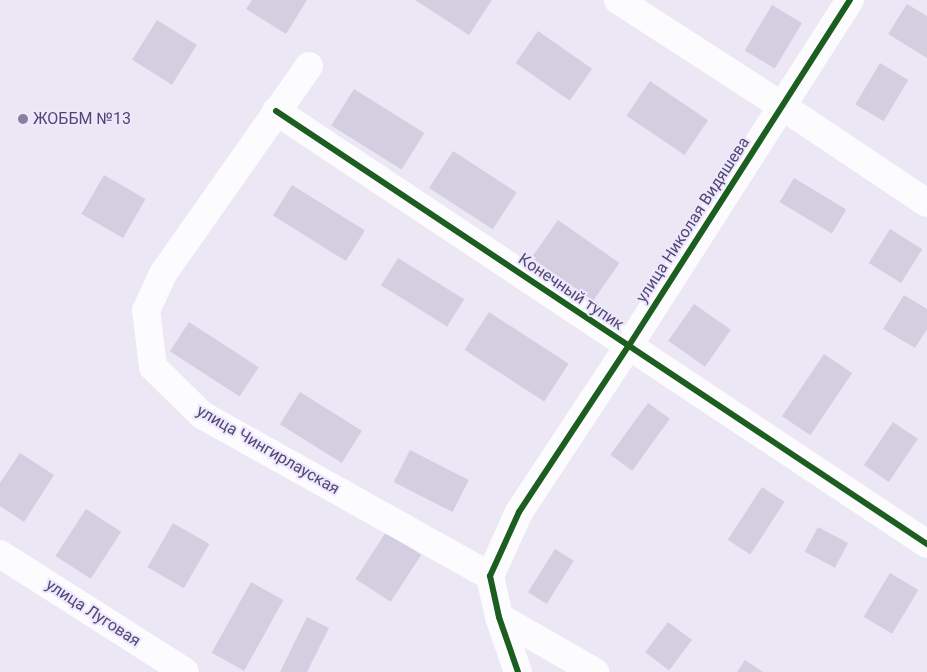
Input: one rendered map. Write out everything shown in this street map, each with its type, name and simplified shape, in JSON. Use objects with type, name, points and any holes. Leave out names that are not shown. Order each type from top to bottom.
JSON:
[{"type":"street","points":[[618,0],[927,203]]},
{"type":"street","name":"улица Николая Видяшева","points":[[490,576],[519,512],[628,347],[850,0]]},
{"type":"street","name":"улица Чингирлауская","points":[[309,66],[163,274],[146,310],[153,367],[202,415],[490,576]]},
{"type":"street","name":"Конечный тупик","points":[[276,111],[628,347],[927,544]]},
{"type":"street","name":"улица Луговая","points":[[0,554],[185,672]]},
{"type":"street","points":[[490,576],[499,618],[518,672]]},
{"type":"street","points":[[499,618],[595,672]]},
{"type":"building","points":[[252,0],[307,0],[286,34],[246,9]]},
{"type":"building","points":[[415,0],[492,0],[469,35]]},
{"type":"building","points":[[907,4],[927,16],[927,58],[888,34]]},
{"type":"building","points":[[772,5],[802,23],[775,68],[745,50]]},
{"type":"building","points":[[157,20],[197,45],[172,85],[132,60]]},
{"type":"building","points":[[538,31],[592,69],[570,101],[516,63]]},
{"type":"building","points":[[880,63],[908,80],[884,121],[855,104]]},
{"type":"building","points":[[650,81],[708,120],[685,155],[627,116]]},
{"type":"building","points":[[354,89],[424,133],[402,169],[331,125]]},
{"type":"building","points":[[453,151],[517,192],[493,229],[429,188]]},
{"type":"building","points":[[104,175],[146,199],[123,238],[82,214]]},
{"type":"building","points":[[794,178],[846,209],[832,233],[780,202]]},
{"type":"building","points":[[292,185],[365,231],[346,261],[273,216]]},
{"type":"building","points":[[558,220],[619,263],[593,301],[532,258]]},
{"type":"building","points":[[890,229],[922,249],[901,283],[869,263]]},
{"type":"building","points":[[398,258],[464,299],[447,326],[381,285]]},
{"type":"building","points":[[904,295],[927,309],[927,329],[915,348],[883,329]]},
{"type":"building","points":[[694,304],[731,330],[705,367],[668,341]]},
{"type":"building","points":[[489,312],[569,364],[544,401],[464,350]]},
{"type":"building","points":[[189,322],[259,367],[240,397],[170,351]]},
{"type":"building","points":[[824,354],[852,373],[810,435],[782,416]]},
{"type":"building","points":[[300,392],[362,431],[342,463],[280,424]]},
{"type":"building","points":[[648,403],[670,419],[632,471],[610,455]]},
{"type":"building","points":[[893,422],[918,439],[889,482],[864,465]]},
{"type":"building","points":[[410,450],[469,480],[452,512],[394,482]]},
{"type":"building","points":[[20,453],[54,475],[24,522],[0,506],[0,483]]},
{"type":"building","points":[[762,487],[785,502],[750,555],[728,540]]},
{"type":"building","points":[[86,509],[121,532],[91,579],[56,556]]},
{"type":"building","points":[[173,523],[209,544],[184,588],[148,567]]},
{"type":"building","points":[[818,527],[848,543],[835,568],[805,552]]},
{"type":"building","points":[[386,532],[421,555],[391,602],[356,579]]},
{"type":"building","points":[[555,549],[574,561],[547,604],[528,592]]},
{"type":"building","points":[[890,573],[918,590],[892,634],[864,617]]},
{"type":"building","points":[[251,582],[283,600],[244,671],[212,653]]},
{"type":"building","points":[[307,617],[329,628],[307,672],[280,672]]},
{"type":"building","points":[[668,622],[692,640],[669,670],[645,652]]},
{"type":"building","points":[[745,660],[763,672],[737,672]]},
{"type":"cycle path","points":[[518,672],[499,617],[490,576],[519,512],[628,347],[850,0]]},
{"type":"cycle path","points":[[276,111],[927,544]]},
{"type":"place","name":"ЖОББМ №13","points":[[23,119]]}]
